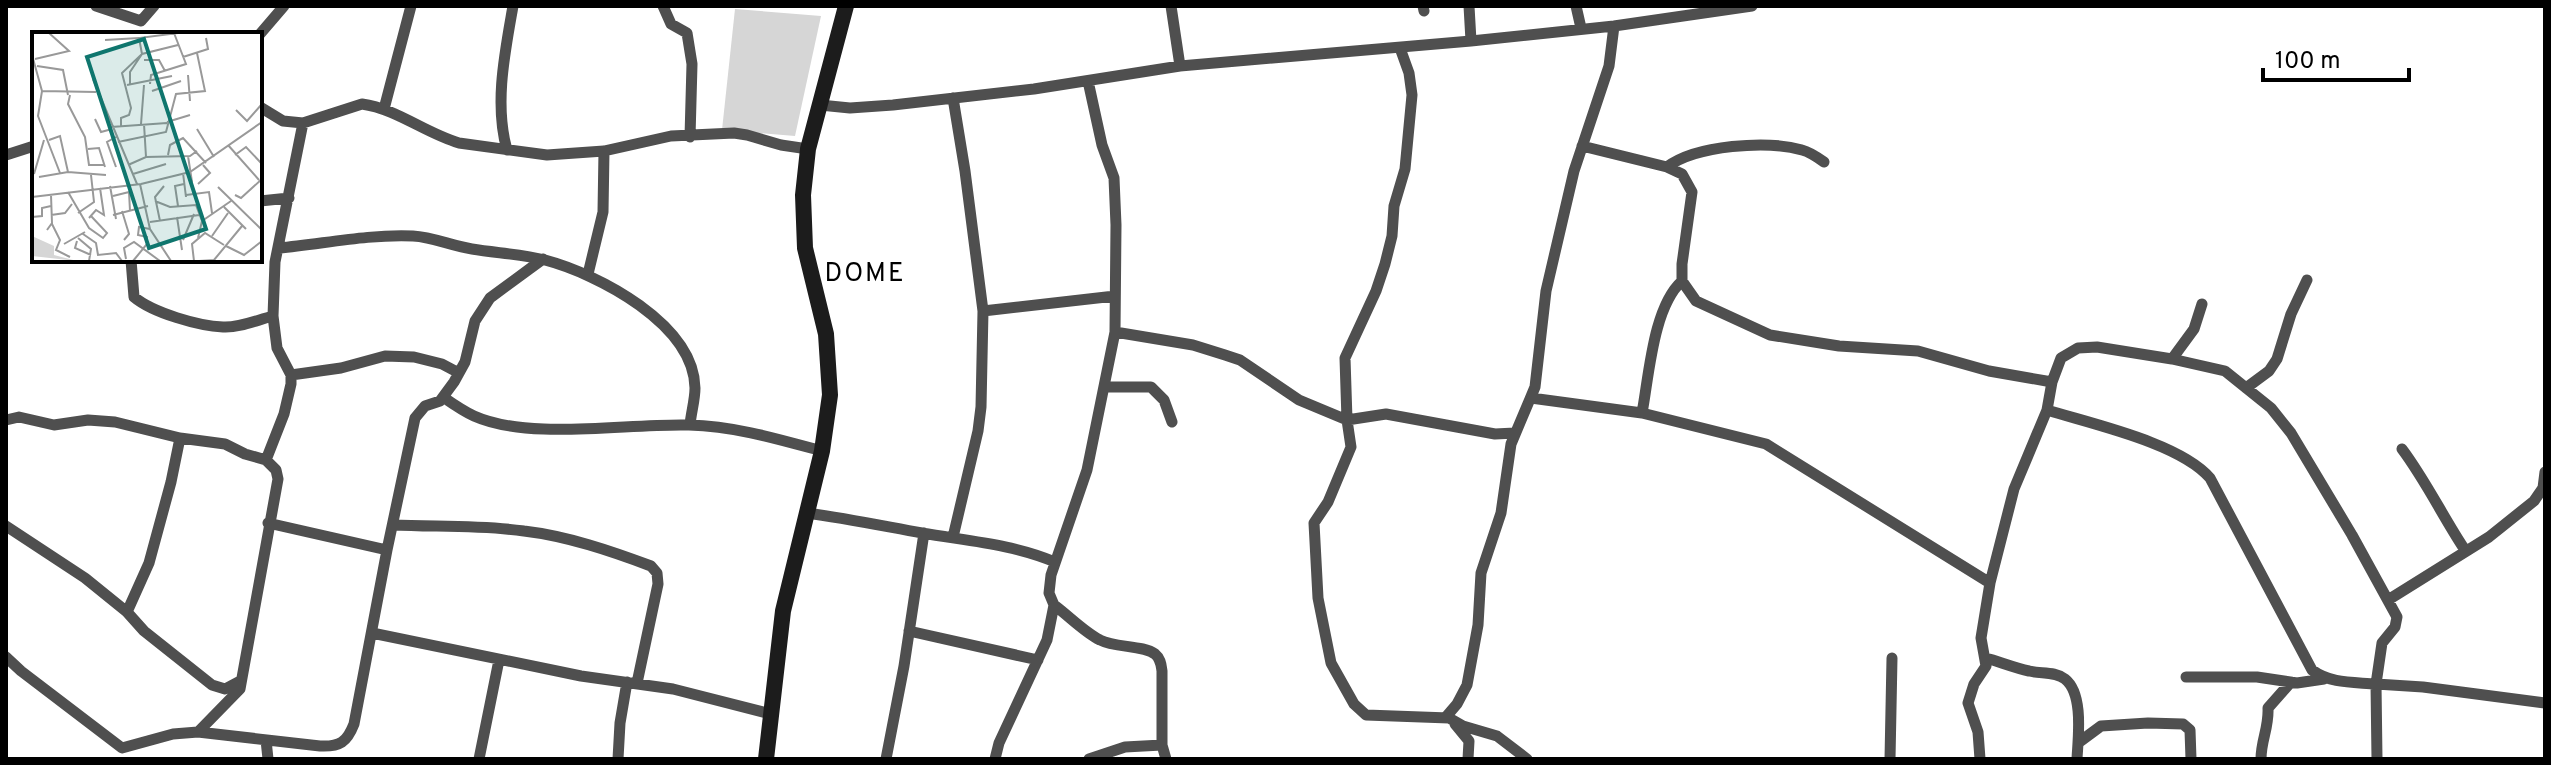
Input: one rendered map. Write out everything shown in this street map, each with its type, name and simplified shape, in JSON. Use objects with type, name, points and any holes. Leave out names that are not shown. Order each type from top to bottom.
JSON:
[{"type":"street","points":[[96,6],[141,21],[154,6]]},
{"type":"street","points":[[262,32],[284,6]]},
{"type":"street","points":[[384,109],[411,6]]},
{"type":"street","points":[[507,150],[501,112],[513,6]]},
{"type":"street","points":[[663,6],[671,24],[687,33],[692,64],[690,137]]},
{"type":"street","points":[[766,759],[783,611],[822,451],[830,395],[829,359],[804,239],[803,195],[808,149],[846,6]]},
{"type":"street","points":[[1171,6],[1180,66]]},
{"type":"street","points":[[1469,6],[1471,41]]},
{"type":"street","points":[[1576,6],[1581,28]]},
{"type":"street","points":[[820,105],[850,108],[953,98],[1180,66],[1471,41],[1614,26],[1752,6]]},
{"type":"street","points":[[1447,718],[1467,685],[1478,625],[1481,573],[1501,513],[1515,433],[1531,398],[1546,291],[1582,146],[1609,66],[1614,26]]},
{"type":"street","points":[[1400,48],[1409,73],[1412,95],[1405,169],[1394,206],[1392,236],[1385,264],[1345,358],[1347,420],[1351,440],[1349,453],[1314,528],[1318,598],[1331,663],[1354,704],[1366,715],[1447,718],[1497,736],[1527,759]]},
{"type":"street","points":[[1088,81],[1102,145],[1114,178],[1115,332],[1087,470],[1055,562],[1049,593],[1054,605],[1098,639],[1152,652],[1161,661],[1162,745],[1166,759]]},
{"type":"street","points":[[953,98],[983,311],[978,431],[953,537]]},
{"type":"street","points":[[262,108],[283,121],[303,123],[362,104],[384,109],[447,139],[547,155],[604,151],[671,136],[747,135],[808,149]]},
{"type":"street","points":[[266,460],[284,414],[291,375],[277,348],[273,316],[275,262],[303,123]]},
{"type":"street","points":[[1667,167],[1676,160],[1712,150],[1772,145],[1799,149],[1824,162]]},
{"type":"street","points":[[1582,146],[1667,167],[1682,174],[1692,192],[1682,281],[1696,301],[1770,335],[1839,346],[1918,351],[1989,371],[2052,382]]},
{"type":"street","points":[[6,155],[32,147]]},
{"type":"street","points":[[588,274],[603,212],[604,151]]},
{"type":"street","points":[[262,201],[289,198]]},
{"type":"street","points":[[279,248],[415,236],[466,248],[543,259],[588,274],[647,310],[673,336],[691,367],[695,388],[690,425]]},
{"type":"street","points":[[6,657],[122,754],[173,734],[198,732],[328,747],[344,742],[354,724],[415,418],[425,406],[440,401],[459,373],[475,321],[482,309],[506,285],[543,259]]},
{"type":"street","points":[[131,262],[134,297],[179,318],[227,327],[273,316]]},
{"type":"street","points":[[2246,388],[2269,371],[2277,359],[2291,314],[2307,280]]},
{"type":"street","points":[[1642,413],[1651,357],[1661,321],[1674,288],[1682,281]]},
{"type":"street","points":[[983,311],[1115,296]]},
{"type":"street","points":[[2172,359],[2194,329],[2202,304]]},
{"type":"street","points":[[1115,332],[1193,345],[1240,360],[1299,400],[1347,420],[1386,414],[1495,434],[1515,433]]},
{"type":"street","points":[[1980,759],[1978,732],[1968,703],[1974,684],[1986,666],[1981,638],[1990,583],[2014,489],[2047,410],[2052,382],[2061,358],[2078,348],[2097,347],[2225,371],[2271,408],[2291,433],[2397,617],[2395,627],[2382,643],[2376,684],[2377,759]]},
{"type":"street","points":[[291,375],[341,368],[385,356],[414,357],[442,364],[459,373]]},
{"type":"street","points":[[1105,387],[1151,387],[1164,400],[1172,422]]},
{"type":"street","points":[[443,397],[476,417],[514,427],[690,425],[758,433],[822,451]]},
{"type":"street","points":[[1531,398],[1642,413],[1766,444],[1990,583]]},
{"type":"street","points":[[2047,410],[2156,445],[2189,459],[2202,469],[2210,478],[2298,648],[2312,670],[2325,679]]},
{"type":"street","points":[[6,420],[19,417],[61,425],[88,420],[115,422],[180,438],[225,444],[266,460],[276,470],[278,479],[240,689],[198,732]]},
{"type":"street","points":[[127,612],[149,563],[180,438]]},
{"type":"street","points":[[2402,449],[2427,484],[2465,550]]},
{"type":"street","points":[[2388,600],[2489,537],[2534,501],[2543,488],[2545,472]]},
{"type":"street","points":[[806,513],[859,519],[1031,552],[1055,562]]},
{"type":"street","points":[[268,523],[387,550]]},
{"type":"street","points":[[393,525],[473,526],[526,531],[581,543],[651,566],[657,573],[658,584],[620,723],[618,759]]},
{"type":"street","points":[[6,526],[85,578],[127,612],[144,631],[212,685],[225,689],[240,681]]},
{"type":"street","points":[[886,759],[924,533]]},
{"type":"street","points":[[995,759],[999,743],[1047,640],[1054,605]]},
{"type":"street","points":[[909,631],[1038,660]]},
{"type":"street","points":[[372,633],[581,676],[673,689],[771,714]]},
{"type":"street","points":[[1890,759],[1892,658]]},
{"type":"street","points":[[1986,658],[2031,671],[2054,673],[2065,679],[2071,686],[2079,711],[2077,759]]},
{"type":"street","points":[[479,759],[499,660]]},
{"type":"street","points":[[2186,677],[2257,677],[2291,682],[2325,679],[2423,687],[2545,703]]},
{"type":"street","points":[[2261,759],[2270,703],[2291,682]]},
{"type":"street","points":[[1447,718],[1469,741],[1468,759]]},
{"type":"street","points":[[2078,743],[2101,726],[2183,724],[2190,730],[2191,759]]},
{"type":"street","points":[[266,740],[268,759]]},
{"type":"street","points":[[1089,759],[1125,747],[1162,745]]},
{"type":"shaded area","points":[[735,9],[821,16],[795,136],[722,130]]},
{"type":"district","name":"DOME","points":[[865,272]]}]
